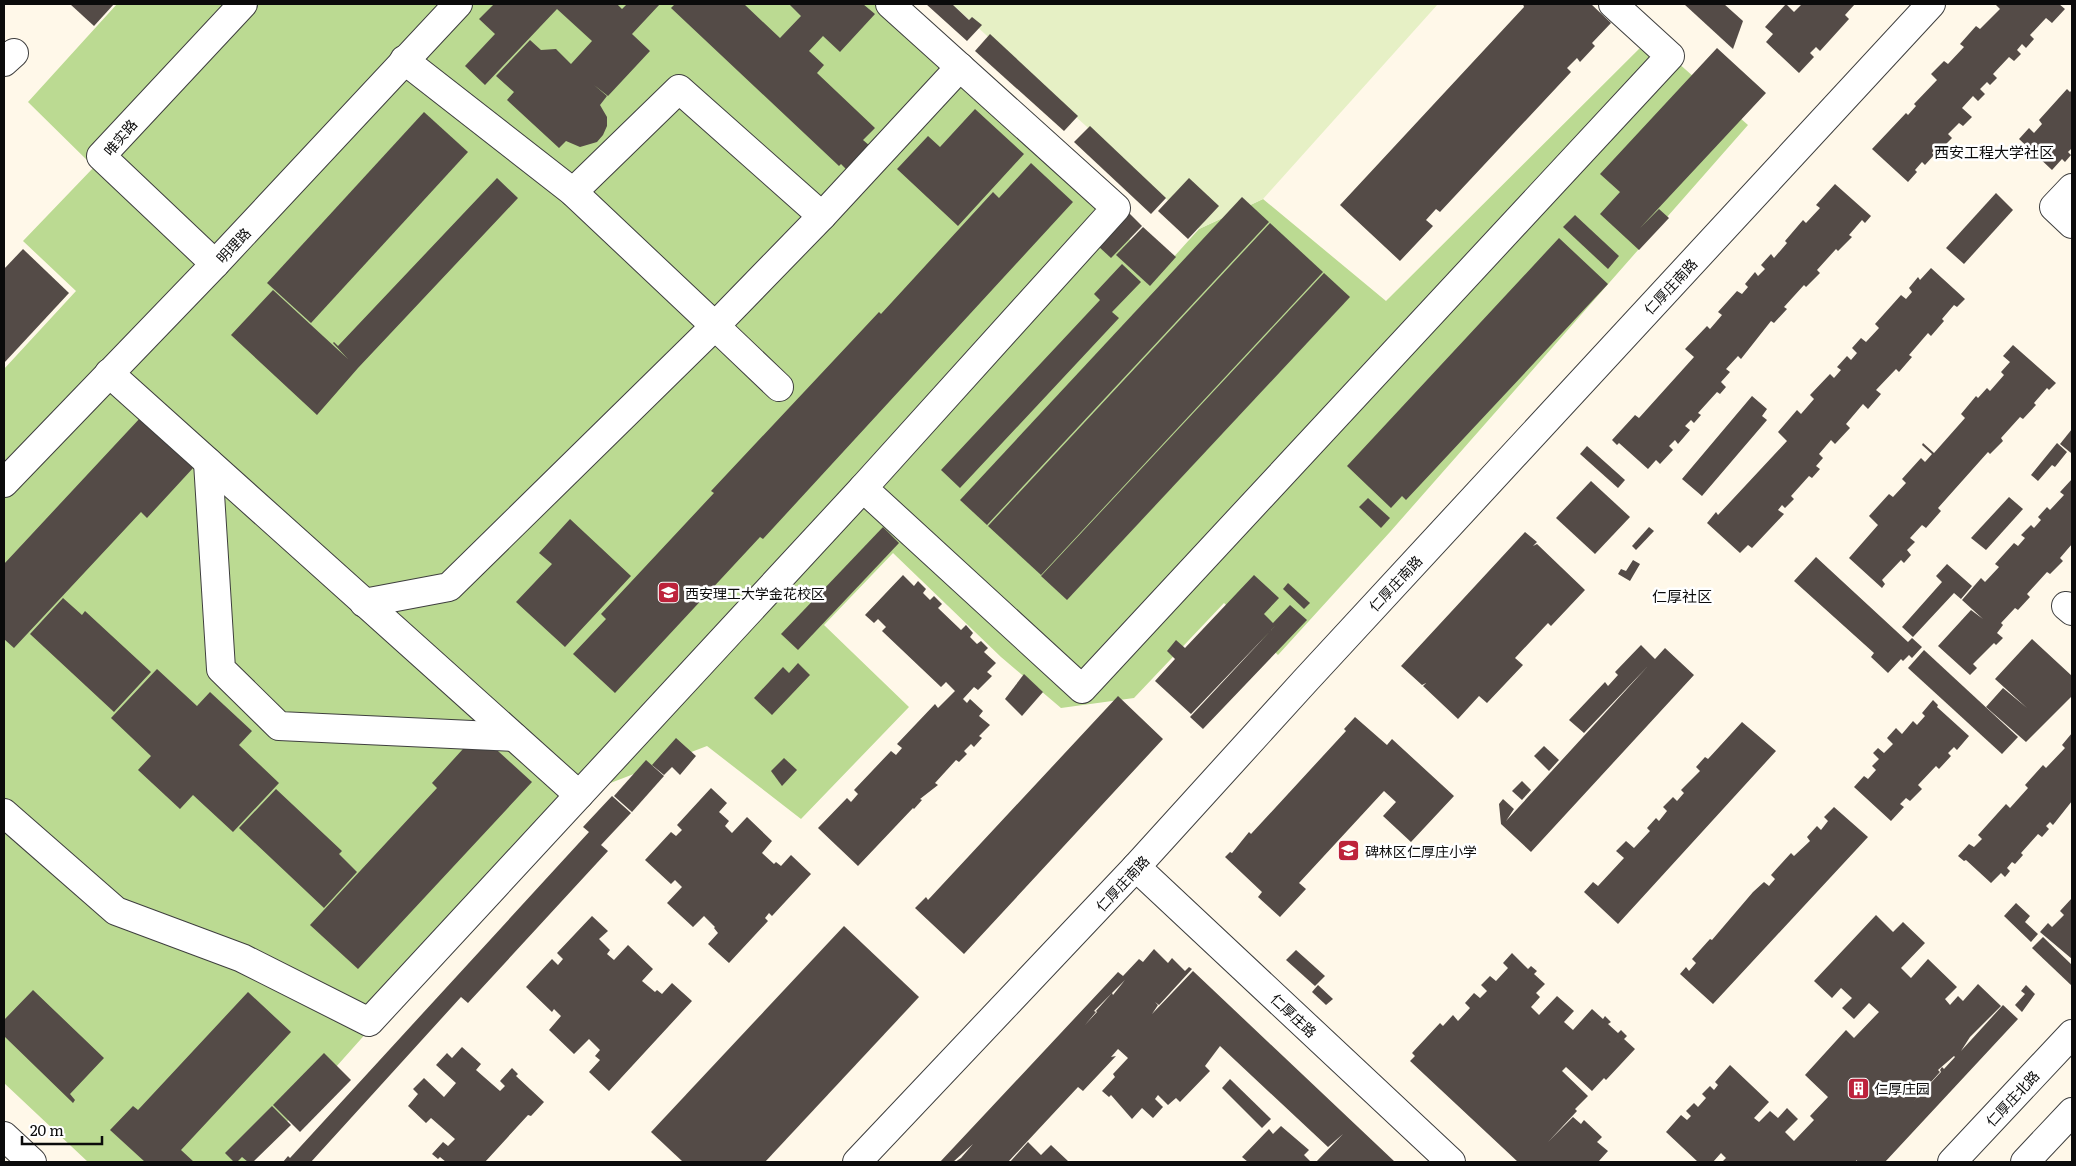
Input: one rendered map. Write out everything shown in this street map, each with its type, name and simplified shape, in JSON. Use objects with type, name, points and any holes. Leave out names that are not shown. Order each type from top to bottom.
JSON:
[{"type":"street","name":"唯实路","points":[[215,264],[101,156],[243,4]]},
{"type":"street","name":"明理路","points":[[4,483],[215,264],[458,4]]},
{"type":"street","points":[[4,813],[116,911],[242,958],[369,1022],[863,488],[1116,208],[890,4]]},
{"type":"street","points":[[863,488],[1082,689],[1670,56],[1613,4]]},
{"type":"street","name":"仁厚庄南路","points":[[858,1162],[1136,867],[1304,681],[1931,4]]},
{"type":"street","points":[[404,60],[573,192],[779,387]]},
{"type":"street","points":[[364,603],[449,587],[715,326],[822,216],[960,67]]},
{"type":"street","points":[[573,192],[679,89],[822,216]]},
{"type":"street","points":[[2072,188],[2054,208],[2072,224]]},
{"type":"street","points":[[109,374],[579,795]]},
{"type":"street","points":[[208,462],[221,669],[279,726],[514,737]]},
{"type":"street","name":"仁厚庄路","points":[[1136,867],[1452,1162]]},
{"type":"street","name":"仁厚庄北路","points":[[1952,1162],[2072,1034]]},
{"type":"street","points":[[2026,1162],[2072,1112]]},
{"type":"street","points":[[4,1136],[32,1162]]},
{"type":"green space","points":[[117,4],[447,4],[4,479],[4,369],[76,291],[23,241],[94,167],[28,102]]},
{"type":"green space","name":"西安理工大学金花校区","points":[[453,4],[880,4],[1162,270],[1199,229],[1263,199],[1386,301],[1650,38],[1748,125],[1390,532],[1278,655],[1224,603],[1134,698],[1061,708],[1001,657],[893,553],[824,625],[909,707],[801,819],[707,746],[579,795],[251,1162],[88,1162],[4,1083],[4,481]]},
{"type":"green space","points":[[952,4],[1438,4],[1263,199],[1199,229]]},
{"type":"building","points":[[70,4],[114,4],[94,26]]},
{"type":"building","points":[[494,4],[617,4],[622,9],[627,4],[660,4],[632,34],[650,51],[608,96],[594,85],[607,96],[600,105],[607,117],[607,126],[597,142],[580,147],[566,141],[559,148],[507,100],[514,92],[496,76],[530,40],[541,50],[556,49],[571,64],[592,41],[557,9],[485,85],[465,66],[495,34],[479,19]]},
{"type":"building","points":[[675,4],[744,4],[780,38],[801,16],[789,4],[863,4],[875,14],[840,52],[823,36],[809,51],[824,65],[817,73],[875,128],[863,140],[870,146],[847,170],[841,164],[839,166],[671,8]]},
{"type":"building","points":[[926,4],[952,4],[969,20],[972,17],[982,25],[967,41]]},
{"type":"building","points":[[1523,4],[1591,4],[1611,23],[1592,43],[1595,46],[1580,62],[1577,58],[1567,68],[1571,72],[1440,212],[1436,209],[1426,220],[1433,226],[1400,261],[1340,205],[1524,7]]},
{"type":"building","points":[[1684,4],[1724,4],[1743,21],[1733,49]]},
{"type":"building","points":[[1786,4],[1794,12],[1802,4],[1855,4],[1845,15],[1849,19],[1820,51],[1816,47],[1810,53],[1814,57],[1799,73],[1766,42],[1773,34],[1765,27]]},
{"type":"building","points":[[1997,4],[2059,4],[2065,9],[2052,23],[2046,18],[2030,35],[2034,39],[2026,48],[2022,44],[2017,50],[2021,54],[2014,61],[2009,57],[1993,74],[1997,78],[1990,85],[1987,82],[1980,89],[1985,94],[1978,101],[1973,96],[1962,108],[1972,117],[1963,126],[1959,123],[1948,134],[1952,138],[1942,148],[1939,145],[1932,153],[1934,155],[1925,165],[1922,162],[1915,170],[1917,172],[1908,182],[1872,149],[1906,113],[1908,115],[1916,106],[1914,104],[1937,80],[1931,74],[1944,61],[1948,64],[1964,47],[1960,44],[1976,26],[1980,29],[2000,9]]},
{"type":"building","points":[[990,34],[1078,116],[1064,131],[975,51]]},
{"type":"building","points":[[1717,48],[1766,93],[1640,228],[1659,209],[1669,218],[1639,250],[1600,214],[1620,192],[1600,174]]},
{"type":"building","points":[[2067,89],[2070,92],[2072,90],[2072,148],[2068,152],[2071,155],[2065,162],[2062,159],[2052,170],[2019,139],[2029,128],[2034,133],[2042,124],[2039,120]]},
{"type":"building","points":[[975,109],[1024,154],[958,226],[897,169],[928,136],[940,147]]},
{"type":"building","points":[[424,112],[468,152],[311,323],[267,283]]},
{"type":"building","points":[[1090,126],[1166,198],[1151,214],[1074,142]]},
{"type":"building","points":[[1031,163],[1073,202],[763,539],[760,537],[615,693],[573,654],[606,619],[601,614],[714,493],[711,491],[879,312],[881,314],[993,192],[999,198]]},
{"type":"building","points":[[497,178],[518,198],[358,368],[317,415],[231,335],[273,290],[348,359],[333,343],[338,346]]},
{"type":"building","points":[[1189,178],[1219,206],[1188,239],[1158,211]]},
{"type":"building","points":[[1835,184],[1871,216],[1865,223],[1862,220],[1849,235],[1852,237],[1838,251],[1836,249],[1817,270],[1820,273],[1806,287],[1804,285],[1784,307],[1787,309],[1774,323],[1771,321],[1741,359],[1738,356],[1726,369],[1730,372],[1721,382],[1726,387],[1720,394],[1717,392],[1698,413],[1701,415],[1694,423],[1691,420],[1685,426],[1690,430],[1678,444],[1675,440],[1669,446],[1673,450],[1660,464],[1656,460],[1648,469],[1619,443],[1617,445],[1612,440],[1635,415],[1639,418],[1694,357],[1685,349],[1707,326],[1710,329],[1722,315],[1718,312],[1737,291],[1742,294],[1748,287],[1745,284],[1755,272],[1758,276],[1765,269],[1761,265],[1771,254],[1774,258],[1787,243],[1785,241],[1803,220],[1806,223],[1820,208],[1816,205]]},
{"type":"building","points":[[1996,193],[2013,210],[1964,264],[1946,248]]},
{"type":"building","points":[[1242,197],[1269,222],[987,525],[960,500]]},
{"type":"building","points":[[1125,209],[1142,226],[1111,258],[1098,246]]},
{"type":"building","points":[[1575,215],[1619,256],[1608,269],[1563,227]]},
{"type":"building","points":[[1270,223],[1323,272],[1041,575],[988,526]]},
{"type":"building","points":[[1143,227],[1176,257],[1150,286],[1116,255]]},
{"type":"building","points":[[1559,238],[1608,284],[1406,500],[1402,496],[1391,508],[1347,466]]},
{"type":"building","points":[[23,249],[69,293],[4,363],[4,269]]},
{"type":"building","points":[[1122,264],[1141,282],[1112,312],[1119,318],[960,488],[941,470],[1100,300],[1094,294]]},
{"type":"building","points":[[1931,268],[1965,299],[1957,307],[1954,305],[1942,319],[1944,321],[1931,336],[1928,333],[1909,355],[1912,357],[1899,372],[1896,369],[1876,390],[1881,394],[1868,409],[1863,404],[1846,424],[1850,428],[1835,444],[1831,440],[1819,454],[1823,458],[1816,466],[1820,469],[1812,478],[1809,476],[1791,496],[1794,499],[1785,508],[1782,505],[1778,510],[1784,514],[1752,548],[1748,545],[1740,553],[1707,523],[1716,512],[1718,515],[1787,441],[1778,432],[1797,410],[1801,414],[1814,399],[1810,395],[1830,374],[1834,378],[1841,370],[1837,367],[1847,356],[1851,360],[1857,353],[1852,348],[1861,338],[1866,342],[1879,328],[1875,324],[1901,295],[1906,299],[1912,292],[1909,288],[1918,277],[1920,280]]},
{"type":"building","points":[[1324,273],[1350,297],[1067,600],[1041,576]]},
{"type":"building","points":[[2013,345],[2056,383],[2049,390],[2047,388],[2034,403],[2036,405],[2023,419],[2020,417],[2001,438],[2003,441],[1990,454],[1988,452],[1938,508],[1941,511],[1926,528],[1922,525],[1910,538],[1915,542],[1907,550],[1911,555],[1904,563],[1901,560],[1882,580],[1885,584],[1882,588],[1849,558],[1878,525],[1869,516],[1889,494],[1893,497],[1906,483],[1902,479],[1921,458],[1925,462],[1932,454],[1922,445],[1923,443],[1934,453],[1965,418],[1961,414],[1976,396],[1978,398],[1987,388],[1990,391],[2004,375],[2001,372],[2010,362],[2003,356]]},
{"type":"building","points":[[1752,396],[1767,409],[1762,416],[1767,420],[1702,496],[1682,479]]},
{"type":"building","points":[[141,417],[194,467],[147,518],[141,512],[14,648],[4,639],[4,564]]},
{"type":"building","points":[[2072,429],[2072,451],[2071,453],[2060,444]]},
{"type":"building","points":[[2057,443],[2067,452],[2055,467],[2052,465],[2038,481],[2031,475]]},
{"type":"building","points":[[1587,446],[1625,480],[1618,488],[1580,454]]},
{"type":"building","points":[[2072,479],[2072,544],[2060,558],[2063,561],[2050,574],[2047,572],[2027,594],[2030,597],[2018,610],[2015,608],[2001,623],[2003,625],[1997,633],[2003,638],[1996,645],[1994,643],[1973,664],[1977,668],[1970,675],[1938,646],[1971,610],[1983,619],[1962,600],[1981,578],[1985,582],[1999,567],[1995,564],[2014,543],[2018,546],[2025,538],[2021,535],[2031,525],[2034,528],[2041,520],[2038,517],[2047,507],[2050,510],[2064,495],[2060,492]]},
{"type":"building","points":[[1591,481],[1630,517],[1595,554],[1556,518]]},
{"type":"building","points":[[2009,497],[2023,509],[1986,550],[1971,538]]},
{"type":"building","points":[[1368,498],[1390,518],[1381,528],[1359,507]]},
{"type":"building","points":[[570,519],[631,576],[565,647],[516,602],[552,564],[539,553]]},
{"type":"building","points":[[883,527],[899,543],[798,650],[781,634]]},
{"type":"building","points":[[1649,527],[1654,531],[1636,550],[1632,546]]},
{"type":"building","points":[[1525,532],[1537,542],[1533,546],[1537,544],[1585,590],[1551,626],[1548,623],[1515,658],[1523,665],[1487,703],[1479,696],[1458,719],[1423,686],[1426,683],[1422,685],[1401,666]]},
{"type":"building","points":[[1816,557],[1908,642],[1912,638],[1922,647],[1912,658],[1909,655],[1903,661],[1901,659],[1888,673],[1871,657],[1874,653],[1794,581]]},
{"type":"building","points":[[1633,560],[1640,564],[1630,581],[1618,574],[1621,569],[1626,571]]},
{"type":"building","points":[[1947,564],[1972,586],[1961,599],[1954,593],[1913,637],[1902,627],[1942,582],[1936,576]]},
{"type":"building","points":[[903,575],[914,586],[918,581],[926,589],[923,593],[930,600],[934,596],[942,604],[938,608],[961,630],[966,625],[973,633],[970,637],[977,644],[981,641],[988,648],[984,652],[996,663],[987,672],[992,676],[978,690],[974,687],[963,699],[967,703],[970,699],[983,711],[979,716],[990,725],[979,736],[982,738],[974,747],[971,744],[964,751],[967,754],[959,762],[956,760],[935,783],[938,785],[920,799],[922,800],[914,809],[858,866],[818,828],[847,798],[851,802],[858,794],[854,790],[891,751],[896,755],[902,748],[897,744],[935,704],[938,708],[955,691],[946,682],[941,687],[882,631],[886,627],[878,619],[874,623],[865,615]]},
{"type":"building","points":[[1254,575],[1279,598],[1264,614],[1273,623],[1290,605],[1307,620],[1203,729],[1190,717],[1276,625],[1191,714],[1155,681],[1175,659],[1167,651],[1176,640],[1185,648]]},
{"type":"building","points":[[1288,583],[1310,603],[1304,609],[1283,589]]},
{"type":"building","points":[[63,598],[82,615],[85,611],[151,672],[114,712],[30,634]]},
{"type":"building","points":[[2032,639],[2072,676],[2072,696],[2026,742],[1986,707],[2003,688],[2027,708],[1995,679]]},
{"type":"building","points":[[1641,645],[1655,659],[1665,648],[1694,675],[1531,852],[1501,824],[1499,804],[1503,799],[1514,809],[1506,821],[1648,666],[1584,733],[1569,720],[1605,682],[1608,686],[1618,675],[1615,672]]},
{"type":"building","points":[[1924,650],[2018,737],[2002,754],[1908,668]]},
{"type":"building","points":[[798,663],[810,675],[772,715],[754,698],[783,667],[789,673]]},
{"type":"building","points":[[157,669],[197,706],[210,692],[252,731],[239,745],[279,783],[233,832],[193,795],[180,809],[138,770],[151,756],[111,718]]},
{"type":"building","points":[[1024,674],[1043,692],[1022,716],[1005,699]]},
{"type":"building","points":[[1118,696],[1163,739],[964,954],[915,908],[926,897],[928,900]]},
{"type":"building","points":[[1933,700],[1938,705],[1937,707],[1969,736],[1957,750],[1954,747],[1948,753],[1951,756],[1939,769],[1936,766],[1918,785],[1922,789],[1910,801],[1906,798],[1900,804],[1904,807],[1891,821],[1854,787],[1864,776],[1868,779],[1876,770],[1872,766],[1879,759],[1873,753],[1878,748],[1884,753],[1893,744],[1887,738],[1896,728],[1902,734],[1913,721],[1917,725],[1925,716],[1922,713]]},
{"type":"building","points":[[1355,717],[1387,745],[1392,739],[1454,796],[1411,842],[1383,816],[1396,802],[1384,791],[1299,883],[1306,889],[1280,917],[1258,897],[1262,892],[1225,857],[1230,852],[1232,853],[1249,832],[1251,834],[1346,731],[1344,729]]},
{"type":"building","points":[[1742,722],[1776,751],[1618,924],[1584,892],[1593,882],[1598,886],[1624,858],[1616,851],[1626,841],[1634,848],[1650,831],[1647,828],[1656,818],[1659,821],[1667,811],[1663,807],[1673,797],[1677,801],[1684,793],[1681,790],[1700,771],[1696,767],[1705,757],[1708,759]]},
{"type":"building","points":[[2072,733],[2072,801],[2053,825],[2050,822],[2046,826],[2049,829],[2042,837],[2038,834],[2021,853],[2023,855],[2015,864],[2012,862],[2007,868],[2010,871],[2005,877],[2001,873],[1991,883],[1966,860],[1964,861],[1958,856],[1969,844],[1974,847],[1982,839],[1978,835],[2006,804],[2010,808],[2028,788],[2025,785],[2043,765],[2046,768],[2065,748],[2062,745]]},
{"type":"building","points":[[473,738],[487,741],[532,782],[358,969],[310,925],[437,788],[432,783]]},
{"type":"building","points":[[676,738],[696,756],[680,775],[672,767],[664,775],[652,765]]},
{"type":"building","points":[[1544,746],[1559,760],[1549,771],[1534,756]]},
{"type":"building","points":[[784,758],[797,770],[782,786],[771,771]]},
{"type":"building","points":[[646,760],[664,776],[632,812],[614,796]]},
{"type":"building","points":[[1522,781],[1531,790],[1522,800],[1512,791]]},
{"type":"building","points":[[711,788],[727,803],[719,812],[729,821],[725,826],[732,833],[747,817],[772,841],[762,853],[774,864],[776,862],[781,866],[791,855],[811,874],[772,916],[769,913],[765,918],[768,921],[729,963],[708,944],[718,933],[715,927],[704,916],[693,927],[667,903],[682,887],[675,880],[671,884],[645,860],[671,832],[676,836],[682,830],[677,825]]},
{"type":"building","points":[[276,789],[342,851],[339,854],[357,872],[324,908],[239,828]]},
{"type":"building","points":[[612,796],[631,813],[601,845],[608,851],[468,1003],[461,997],[311,1162],[283,1162],[288,1156],[290,1158],[589,832],[583,827]]},
{"type":"building","points":[[1834,807],[1868,837],[1713,1004],[1680,974],[1686,967],[1689,971],[1696,963],[1692,959],[1710,939],[1712,940],[1753,892],[1764,882],[1769,886],[1775,879],[1771,875],[1791,853],[1794,856],[1810,841],[1807,837],[1817,826],[1821,830],[1828,821],[1824,817]]},
{"type":"building","points":[[2072,898],[2072,959],[2040,932],[2048,923],[2052,927],[2064,915],[2060,911]]},
{"type":"building","points":[[2016,903],[2030,916],[2025,922],[2038,934],[2031,942],[2004,916]]},
{"type":"building","points":[[1876,915],[1893,932],[1903,922],[1925,943],[1901,968],[1911,978],[1928,959],[1957,987],[1945,999],[1950,1005],[1958,996],[1963,1001],[1978,984],[2001,1006],[1970,1037],[1961,1051],[2003,1005],[2018,1019],[1885,1162],[1857,1162],[1857,1160],[1855,1162],[1722,1162],[1726,1158],[1721,1153],[1713,1162],[1698,1162],[1666,1132],[1681,1115],[1687,1120],[1691,1116],[1686,1111],[1694,1103],[1698,1107],[1706,1098],[1702,1094],[1710,1086],[1714,1090],[1718,1085],[1715,1082],[1730,1065],[1769,1102],[1754,1118],[1759,1122],[1770,1111],[1778,1118],[1787,1108],[1798,1119],[1785,1132],[1794,1141],[1814,1120],[1810,1116],[1828,1097],[1805,1075],[1846,1030],[1854,1038],[1879,1012],[1869,1003],[1854,1019],[1842,1008],[1852,998],[1841,988],[1832,998],[1814,981]],"holes":[[[1955,1057],[1944,1069],[1942,1067],[1941,1072],[1913,1102],[1940,1072],[1938,1070]]]},
{"type":"building","points":[[592,916],[608,931],[599,939],[610,950],[607,954],[614,960],[628,945],[653,969],[642,981],[655,992],[657,990],[662,994],[672,983],[692,1001],[609,1091],[589,1072],[600,1060],[595,1056],[600,1050],[589,1039],[574,1054],[549,1030],[561,1016],[554,1009],[552,1012],[526,987],[552,959],[558,965],[563,959],[557,953]]},
{"type":"building","points":[[844,926],[919,997],[765,1162],[683,1162],[651,1132]]},
{"type":"building","points":[[2043,937],[2072,965],[2072,986],[2032,948]]},
{"type":"building","points":[[1154,949],[1168,963],[1172,958],[1185,971],[1189,967],[1192,969],[1159,1005],[1155,1002],[1158,1005],[1152,1014],[1193,971],[1395,1162],[1316,1162],[1343,1134],[1328,1147],[1220,1046],[1205,1066],[1210,1071],[1180,1102],[1176,1098],[1168,1105],[1158,1095],[1155,1099],[1163,1107],[1153,1118],[1142,1108],[1132,1119],[1111,1095],[1109,1097],[1102,1091],[1115,1077],[1113,1074],[1128,1058],[1118,1049],[1111,1057],[1116,1056],[1083,1091],[1078,1087],[1008,1162],[955,1162],[973,1144],[953,1162],[940,1162],[1118,972],[1123,976],[1139,959],[1143,962]],"holes":[[[1125,980],[1113,995],[1112,993]],[[1112,993],[1097,1012],[1085,1025],[1096,1012],[1094,1011]]]},
{"type":"building","points":[[1296,950],[1325,976],[1315,986],[1286,960]]},
{"type":"building","points":[[1512,953],[1528,969],[1531,966],[1537,971],[1534,974],[1545,984],[1536,993],[1540,997],[1531,1007],[1539,1015],[1557,996],[1574,1011],[1564,1022],[1573,1030],[1592,1009],[1603,1019],[1605,1016],[1611,1022],[1608,1024],[1618,1033],[1621,1030],[1627,1036],[1624,1039],[1635,1049],[1606,1080],[1604,1078],[1592,1091],[1566,1067],[1562,1071],[1588,1096],[1575,1109],[1577,1111],[1548,1142],[1573,1117],[1581,1124],[1584,1120],[1602,1137],[1597,1142],[1608,1151],[1598,1162],[1518,1162],[1410,1061],[1415,1056],[1412,1053],[1440,1023],[1443,1026],[1453,1015],[1458,1021],[1470,1008],[1465,1003],[1474,993],[1480,998],[1487,991],[1481,985],[1490,976],[1496,981],[1508,968],[1503,963]]},
{"type":"building","points":[[1318,985],[1333,999],[1326,1005],[1312,992]]},
{"type":"building","points":[[2026,985],[2035,994],[2022,1012],[2015,1005],[2025,994],[2021,991]]},
{"type":"building","points":[[33,990],[104,1058],[70,1094],[75,1100],[73,1103],[4,1036],[4,1020]]},
{"type":"building","points":[[248,992],[291,1032],[181,1150],[194,1162],[145,1162],[110,1130],[133,1106],[138,1110]]},
{"type":"building","points":[[462,1047],[481,1064],[476,1070],[500,1091],[505,1086],[500,1081],[512,1068],[518,1074],[516,1076],[544,1102],[531,1116],[528,1115],[485,1162],[446,1162],[440,1157],[438,1159],[432,1154],[443,1142],[448,1146],[455,1139],[431,1118],[426,1123],[408,1106],[418,1094],[413,1089],[424,1078],[444,1097],[456,1083],[436,1065],[447,1053],[452,1058]]},
{"type":"building","points":[[324,1053],[351,1080],[300,1132],[273,1105]]},
{"type":"building","points":[[1230,1079],[1271,1119],[1262,1128],[1222,1088]]},
{"type":"building","points":[[272,1106],[291,1125],[253,1162],[248,1162],[242,1157],[237,1162],[234,1162],[225,1153]]},
{"type":"building","points":[[1281,1126],[1309,1150],[1304,1155],[1311,1162],[1248,1162],[1242,1157],[1269,1129],[1273,1134]]},
{"type":"building","points":[[1028,1142],[1041,1155],[1051,1145],[1069,1162],[1010,1162]]},
{"type":"place","name":"西安理工大学金花校区","points":[[669,593]]},
{"type":"place","name":"碑林区仁厚庄小学","points":[[1349,851]]},
{"type":"place","name":"仁厚庄园","points":[[1858,1088]]},
{"type":"district","name":"西安工程大学社区","points":[[1994,151]]},
{"type":"district","name":"仁厚社区","points":[[1682,595]]}]
